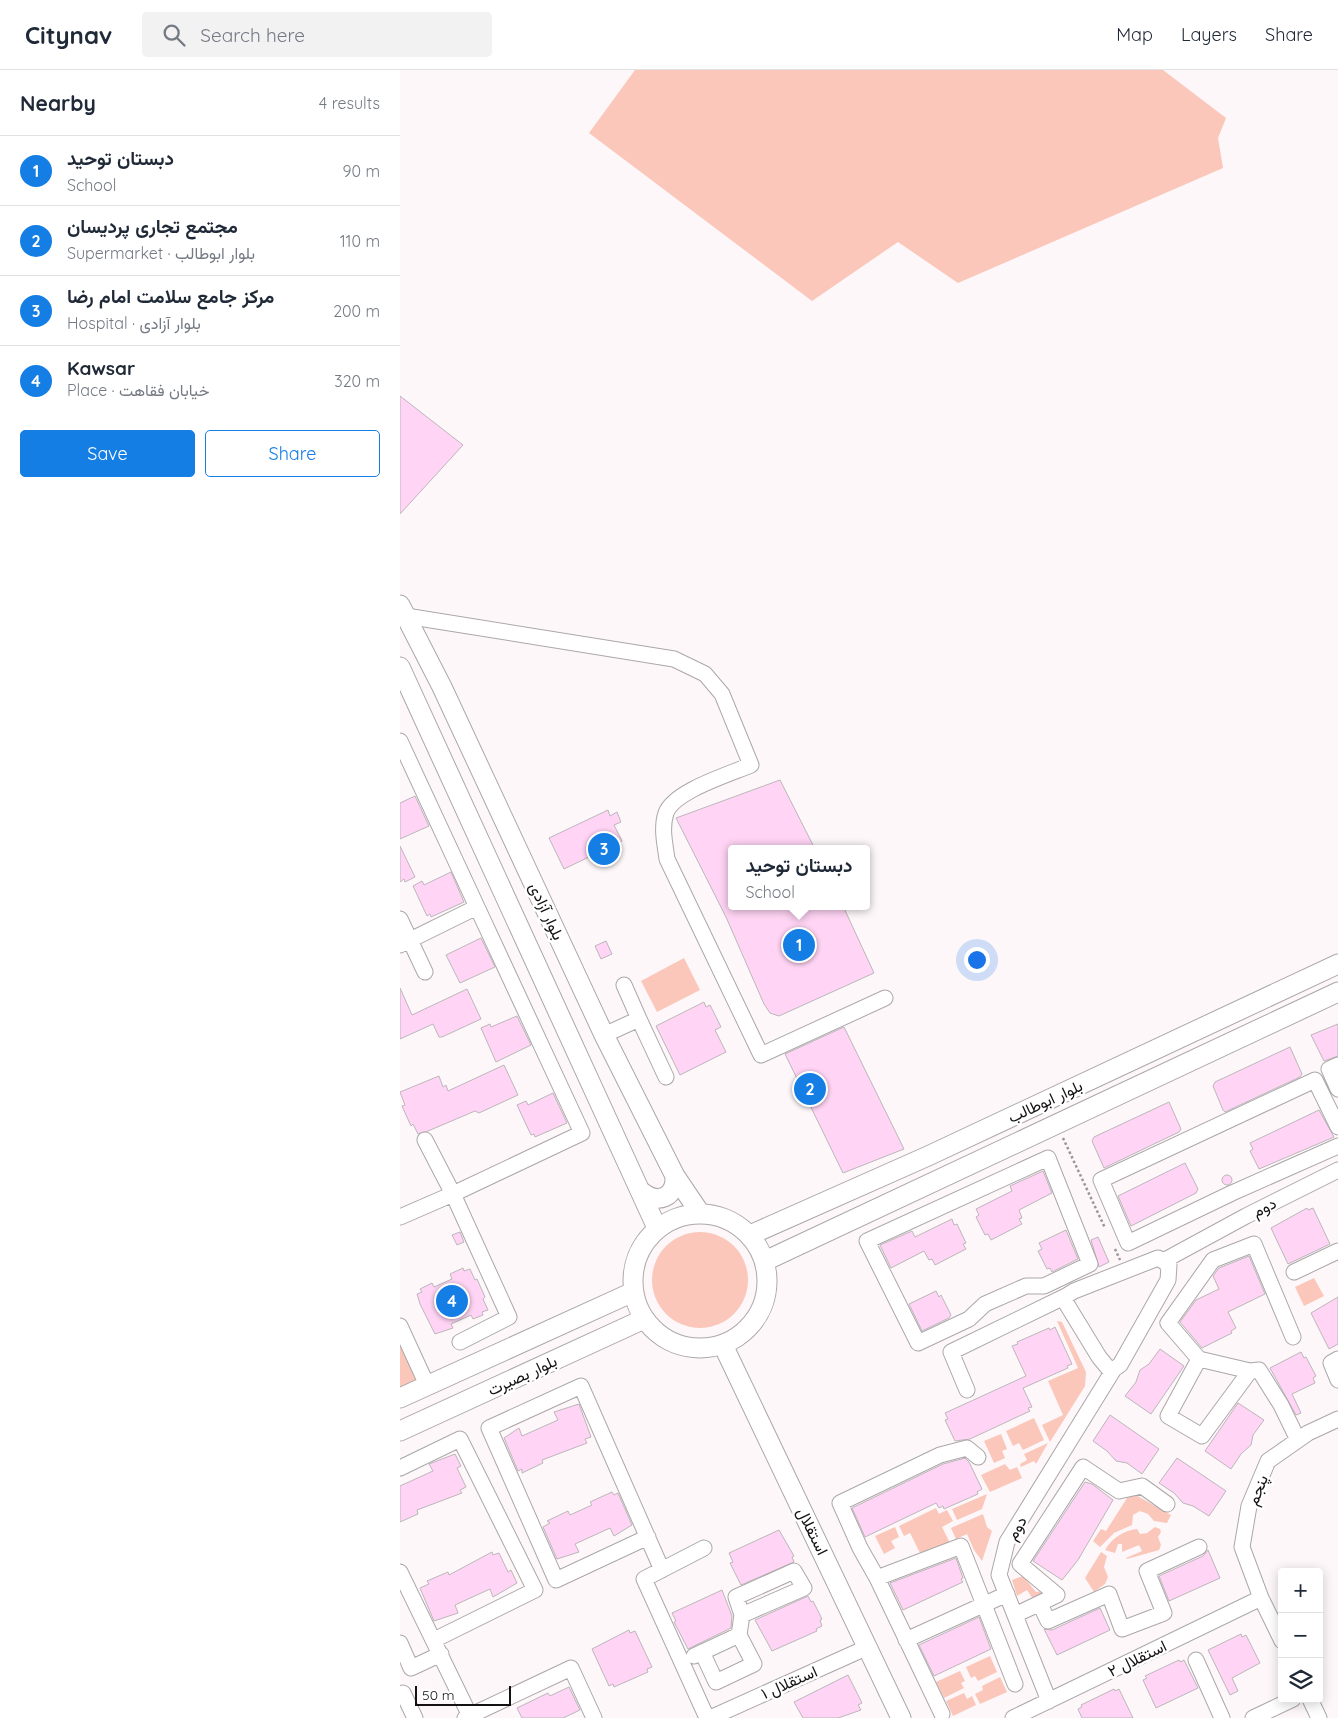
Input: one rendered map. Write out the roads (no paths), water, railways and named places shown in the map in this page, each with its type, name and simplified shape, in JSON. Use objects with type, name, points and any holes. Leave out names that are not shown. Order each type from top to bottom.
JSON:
[{"type":"main road","name":"بلوار آزادی","points":[[403,611],[442,687],[604,1035],[675,1176],[700,1213]]},
{"type":"main road","name":"بلوار آزادی","points":[[400,667],[657,1228]]},
{"type":"main road","name":"بلوار ابوطالب","points":[[750,1235],[928,1156],[1338,964]]},
{"type":"main road","name":"بلوار ابوطالب","points":[[765,1261],[1338,992]]},
{"type":"main road","points":[[642,1192],[649,1198],[657,1200],[666,1198],[676,1184],[675,1176]]},
{"type":"main road","points":[[700,1213],[719,1216],[736,1223],[750,1235],[765,1261],[768,1281],[765,1302],[756,1320],[741,1335],[723,1345],[706,1348],[680,1344],[656,1332],[644,1319],[633,1292],[633,1274],[637,1257],[645,1241],[657,1228],[678,1217],[700,1213]]},
{"type":"main road","name":"بلوار بصیرت","points":[[400,1398],[633,1292]]},
{"type":"main road","name":"بلوار بصیرت","points":[[400,1431],[644,1319]]},
{"type":"main road","name":"استقلال","points":[[723,1345],[901,1718]]},
{"type":"main road","points":[[427,1385],[439,1413]]},
{"type":"street","points":[[403,611],[674,659],[705,674],[722,694],[751,766],[685,792],[666,812],[663,834],[667,859],[762,1055],[885,998]]},
{"type":"street","points":[[400,741],[582,1133],[400,1217]]},
{"type":"street","points":[[405,943],[477,907]]},
{"type":"street","points":[[400,919],[405,943],[425,972]]},
{"type":"street","points":[[624,985],[666,1077]]},
{"type":"street","points":[[604,1035],[639,1019]]},
{"type":"street","points":[[1338,1065],[1329,1069],[1338,1089]]},
{"type":"street","points":[[1338,1127],[1315,1080],[1100,1180],[1128,1244],[1232,1193],[1338,1146]]},
{"type":"street","points":[[425,1140],[453,1194],[509,1317],[460,1342]]},
{"type":"street","points":[[1048,1158],[1090,1264],[1044,1286],[1026,1286],[998,1298],[985,1304],[969,1319],[918,1343],[867,1241],[1048,1158]]},
{"type":"street","name":"دوم","points":[[967,1390],[951,1352],[1066,1296],[1125,1270],[1158,1258],[1165,1260],[1246,1216],[1338,1170]]},
{"type":"street","points":[[1232,1193],[1246,1216]]},
{"type":"street","points":[[1293,1337],[1254,1244],[1213,1260],[1168,1323],[1199,1359],[1250,1371],[1259,1370],[1281,1405],[1298,1440]]},
{"type":"street","points":[[1294,1272],[1338,1250]]},
{"type":"street","name":"دوم","points":[[1049,1701],[999,1575],[1007,1542],[1114,1369],[1120,1365],[1168,1280],[1170,1273],[1165,1260]]},
{"type":"street","points":[[1066,1296],[1066,1303],[1099,1358],[1108,1368],[1114,1369]]},
{"type":"street","points":[[998,1298],[1010,1323]]},
{"type":"street","points":[[400,1326],[427,1385]]},
{"type":"street","points":[[1199,1359],[1168,1416],[1202,1436],[1250,1371]]},
{"type":"street","points":[[1338,1359],[1330,1363],[1338,1380]]},
{"type":"street","points":[[648,1537],[556,1580],[488,1428],[581,1386],[648,1537],[662,1570]]},
{"type":"street","name":"پنجم","points":[[1278,1633],[1261,1598],[1242,1548],[1249,1506],[1268,1461],[1298,1440],[1338,1419]]},
{"type":"street","points":[[400,1468],[460,1439],[534,1590],[438,1647],[411,1668],[400,1643]]},
{"type":"street","points":[[942,1714],[878,1578],[860,1548],[840,1503],[940,1455],[967,1448],[978,1457]]},
{"type":"street","points":[[1015,1615],[1057,1595],[1020,1564],[1083,1467],[1119,1491],[1142,1486],[1167,1504]]},
{"type":"street","points":[[878,1578],[961,1546],[1015,1684]]},
{"type":"street","points":[[704,1548],[644,1579],[709,1718]]},
{"type":"street","points":[[1040,1604],[1048,1621],[1109,1594],[1122,1629],[1164,1613],[1147,1572],[1199,1548]]},
{"type":"street","points":[[400,1572],[438,1647],[469,1717],[570,1668],[594,1718]]},
{"type":"street","points":[[906,1640],[1007,1594]]},
{"type":"street","name":"استقلال ۲","points":[[1013,1718],[1261,1598]]},
{"type":"street","points":[[702,1652],[716,1682],[754,1664],[739,1636],[742,1616]]},
{"type":"street","points":[[681,1661],[739,1636]]},
{"type":"street","name":"استقلال ۱","points":[[709,1718],[868,1647]]},
{"type":"street","points":[[1196,1660],[1222,1718]]},
{"type":"street","points":[[400,1695],[403,1693],[415,1718]]},
{"type":"street","points":[[1253,1718],[1284,1703]]},
{"type":"street","points":[[1312,1703],[1319,1718]]},
{"type":"place","name":"مرکز جامع سلامت امام رضا","points":[[604,849]]},
{"type":"place","name":"دبستان توحید","points":[[799,945]]},
{"type":"place","name":"مجتمع تجاری پردیسان","points":[[810,1089]]},
{"type":"place","name":"Kawsar","points":[[452,1301]]}]
